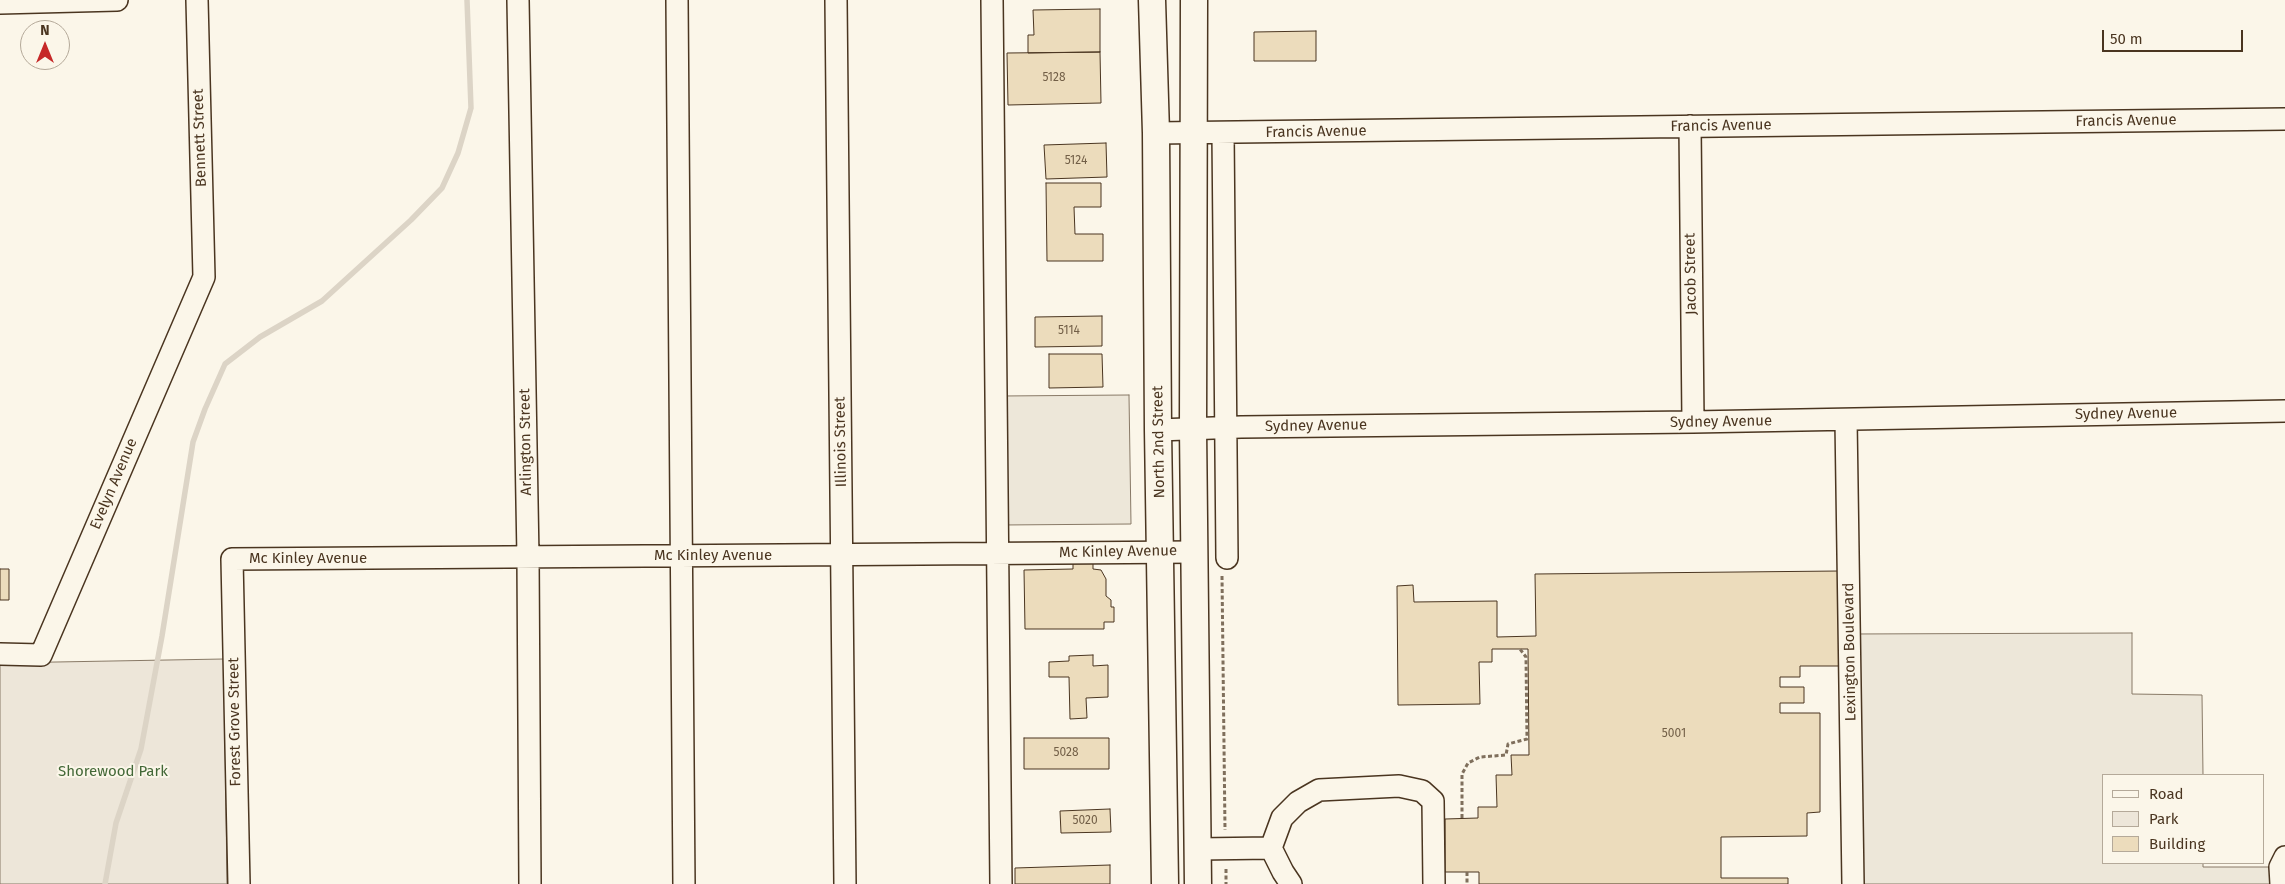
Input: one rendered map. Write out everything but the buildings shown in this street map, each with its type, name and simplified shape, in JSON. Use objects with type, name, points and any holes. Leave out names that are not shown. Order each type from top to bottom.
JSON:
[{"type":"main road","name":"North 2nd Street","points":[[1152,0],[1156,133],[1164,884]]},
{"type":"main road","points":[[1194,0],[1193,429],[1198,884]]},
{"type":"street","points":[[0,3],[116,0]]},
{"type":"street","name":"Bennett Street","points":[[197,0],[204,276]]},
{"type":"street","name":"Arlington Street","points":[[518,0],[528,557],[530,884]]},
{"type":"street","points":[[677,0],[684,884]]},
{"type":"street","name":"Illinois Street","points":[[836,0],[845,884]]},
{"type":"street","points":[[992,0],[1001,884]]},
{"type":"street","name":"Francis Avenue","points":[[1156,133],[2285,119]]},
{"type":"street","name":"Jacob Street","points":[[1690,126],[1693,422]]},
{"type":"street","points":[[1223,133],[1225,564]]},
{"type":"street","name":"Evelyn Avenue","points":[[0,654],[41,655],[204,276]]},
{"type":"street","name":"Sydney Avenue","points":[[1158,430],[1846,420],[2285,411]]},
{"type":"street","name":"Lexington Boulevard","points":[[1846,420],[1853,884]]},
{"type":"street","name":"Mc Kinley Avenue","points":[[232,559],[1195,552]]},
{"type":"street","name":"Forest Grove Street","points":[[232,559],[239,884]]},
{"type":"street","points":[[1291,884],[1282,872],[1271,848],[1282,818],[1298,802],[1319,790],[1400,786],[1422,791],[1433,801],[1434,884]]},
{"type":"street","points":[[1198,849],[1271,848]]},
{"type":"street","points":[[2281,884],[2280,867],[2285,858]]},
{"type":"path","points":[[1225,564],[1225,849]]},
{"type":"path","points":[[1462,818],[1462,774],[1468,763],[1480,757],[1506,756],[1508,744],[1527,738],[1526,657],[1520,649]]},
{"type":"path","points":[[1467,872],[1467,884]]},
{"type":"green space","name":"Shorewood Park","points":[[224,659],[227,884],[0,884],[0,663]]},
{"type":"shaded area","points":[[1129,395],[1131,524],[1002,525],[1001,396]]},
{"type":"shaded area","points":[[2132,633],[2132,694],[2202,695],[2203,774],[2102,774],[2102,864],[2203,864],[2203,867],[2280,867],[2281,884],[1853,884],[1850,634]]},
{"type":"waterway","points":[[105,884],[116,823],[141,749],[162,636],[193,442],[205,409],[225,364],[260,337],[322,301],[411,220],[442,188],[458,153],[471,108],[467,0]]}]
